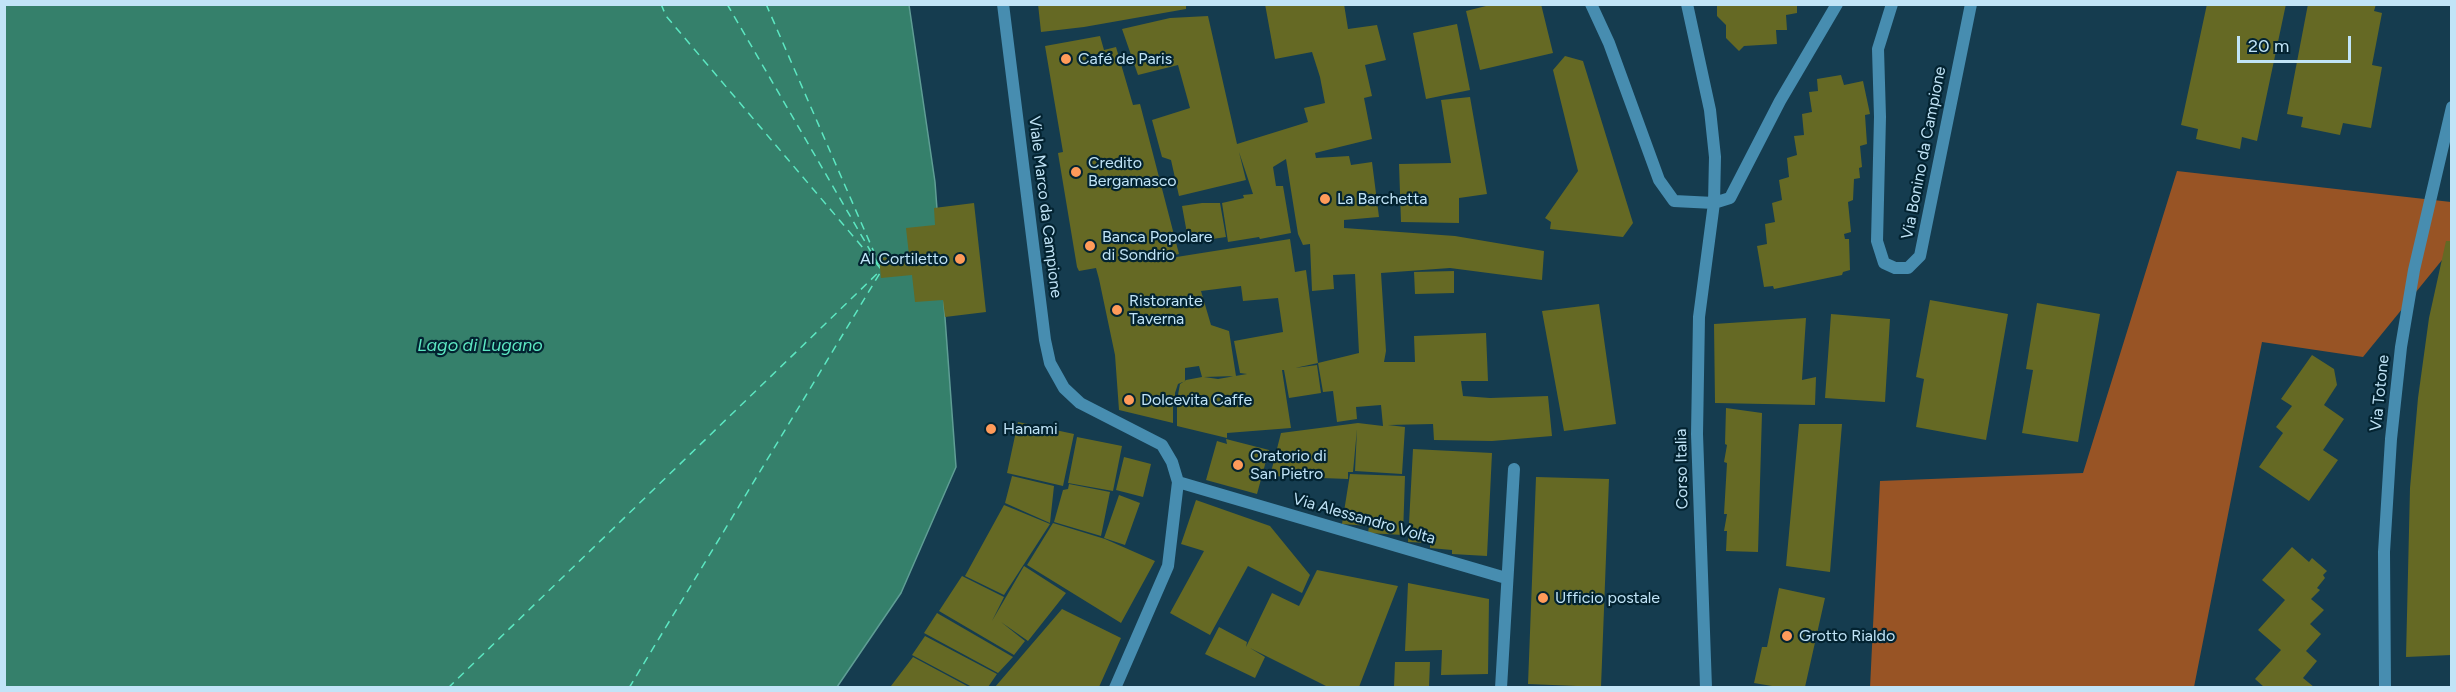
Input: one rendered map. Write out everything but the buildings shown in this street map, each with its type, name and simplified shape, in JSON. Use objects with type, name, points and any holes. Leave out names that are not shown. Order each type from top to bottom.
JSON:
[{"type":"street","name":"Viale Marco da Campione","points":[[1003,4],[1045,340],[1050,363],[1064,388],[1080,403],[1162,445],[1172,462],[1178,482]]},
{"type":"street","points":[[1591,4],[1609,43],[1659,180],[1674,201],[1714,203],[1730,198],[1780,101],[1837,4]]},
{"type":"street","name":"Corso Italia","points":[[1687,4],[1714,138],[1714,203],[1699,317],[1697,434],[1706,687]]},
{"type":"street","name":"Via Bonino da Campione","points":[[1892,4],[1878,49],[1880,117],[1877,241],[1884,263],[1895,268],[1908,268],[1920,256],[1971,4]]},
{"type":"street","name":"Via Totone","points":[[2385,687],[2384,552],[2391,439],[2401,347],[2414,270],[2451,107]]},
{"type":"street","points":[[1501,687],[1514,469]]},
{"type":"street","points":[[1115,687],[1168,566],[1178,482]]},
{"type":"street","name":"Via Alessandro Volta","points":[[1178,482],[1506,578]]},
{"type":"shaded area","points":[[2177,171],[2451,202],[2451,249],[2363,357],[2262,342],[2194,687],[1870,688],[1880,481],[2083,473]]},
{"type":"water","name":"Lago di Lugano","points":[[4,5],[909,5],[935,182],[956,467],[901,593],[837,687],[5,687]]},
{"type":"ferry route","points":[[661,4],[666,16],[881,269]]},
{"type":"ferry route","points":[[727,4],[878,264]]},
{"type":"ferry route","points":[[766,4],[880,266]]},
{"type":"ferry route","points":[[448,688],[881,270]]},
{"type":"ferry route","points":[[629,688],[880,273]]},
{"type":"place","name":"Café de Paris","points":[[1066,59]]},
{"type":"place","name":"Credito Bergamasco","points":[[1076,172]]},
{"type":"place","name":"La Barchetta","points":[[1325,199]]},
{"type":"place","name":"Banca Popolare di Sondrio","points":[[1090,246]]},
{"type":"place","name":"Al Cortiletto","points":[[960,259]]},
{"type":"place","name":"Ristorante Taverna","points":[[1117,310]]},
{"type":"place","name":"Dolcevita Caffe","points":[[1129,400]]},
{"type":"place","name":"Hanami","points":[[991,429]]},
{"type":"place","name":"Oratorio di San Pietro","points":[[1238,465]]},
{"type":"place","name":"Ufficio postale","points":[[1543,598]]},
{"type":"place","name":"Grotto Rialdo","points":[[1787,636]]}]
